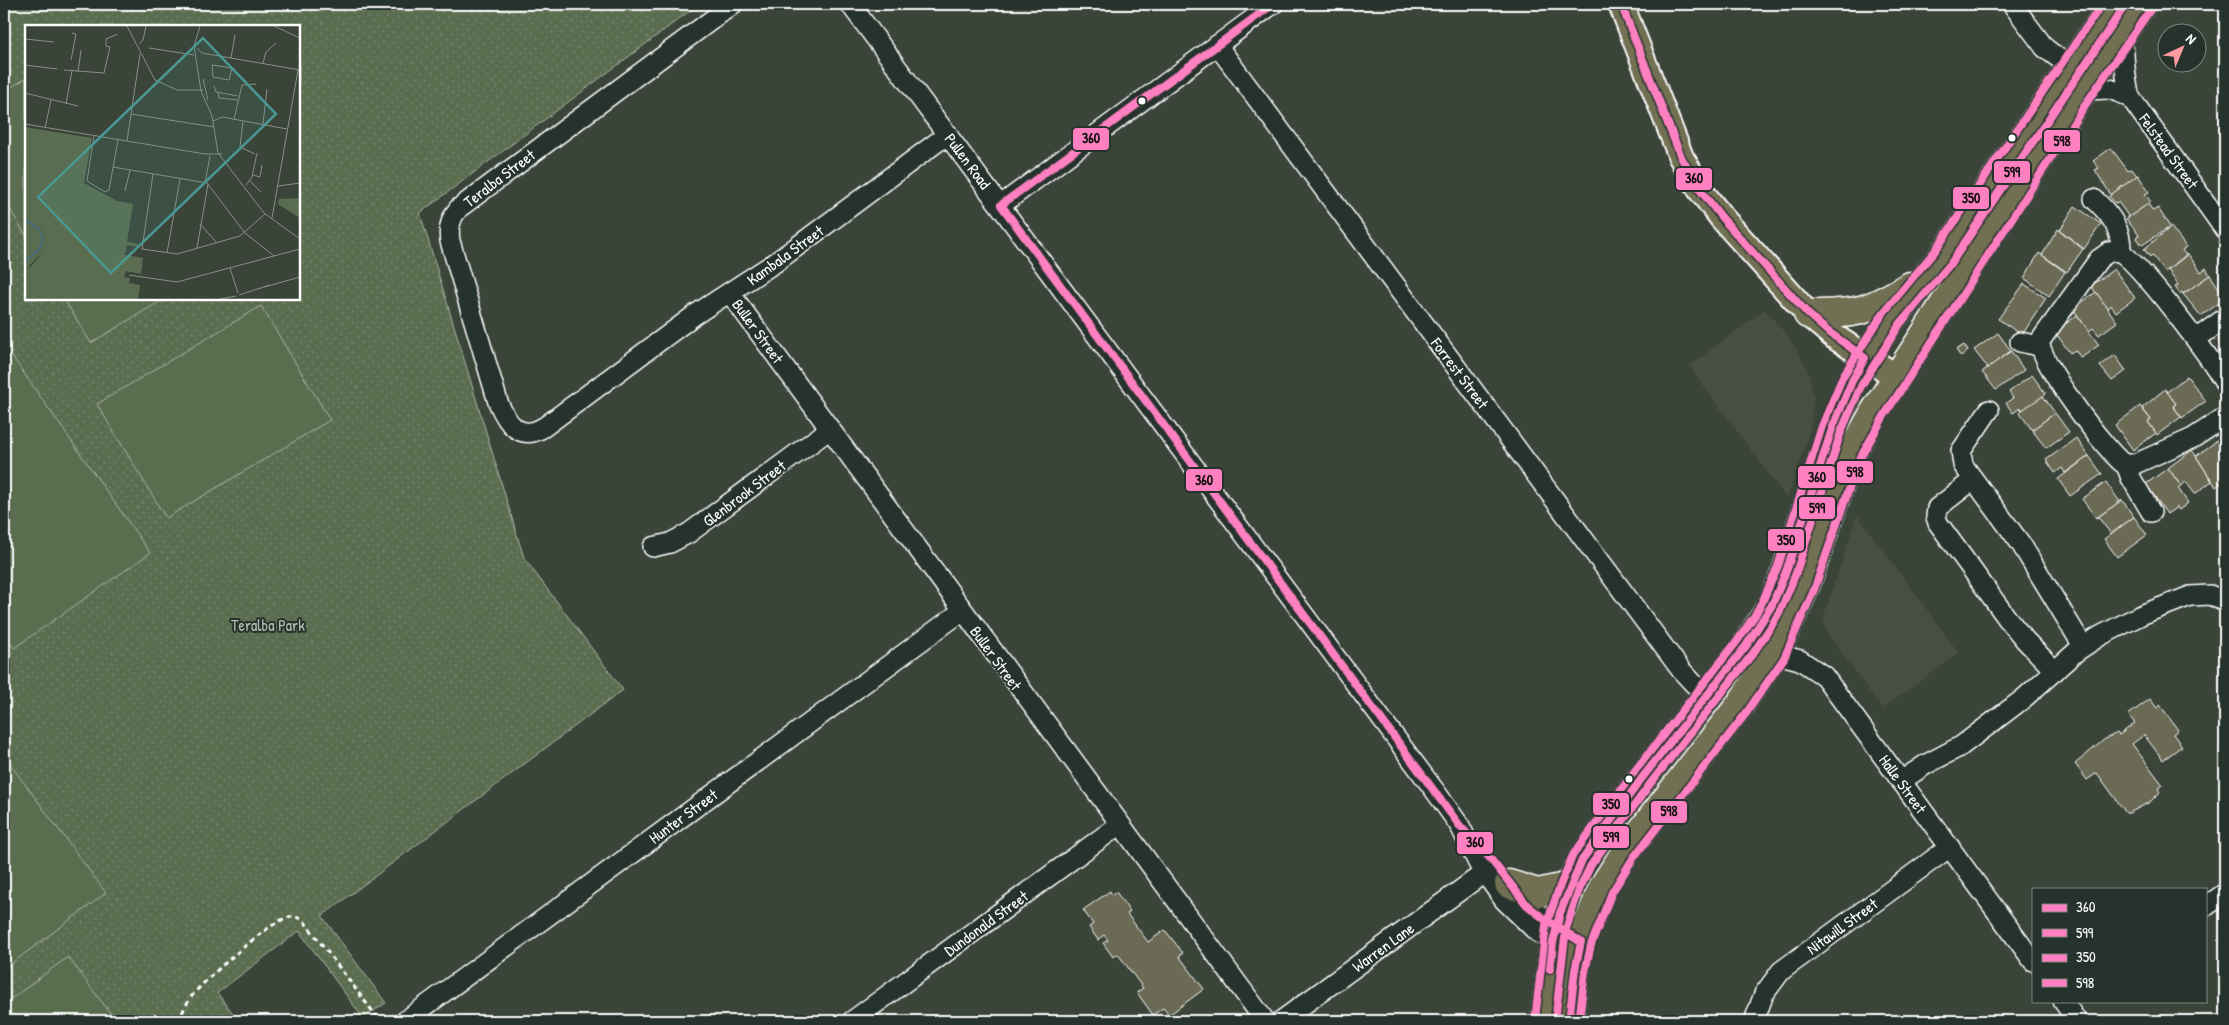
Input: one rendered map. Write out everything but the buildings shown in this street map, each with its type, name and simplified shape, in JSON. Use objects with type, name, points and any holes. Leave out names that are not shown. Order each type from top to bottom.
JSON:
[{"type":"highway","points":[[1569,1021],[1580,950],[1595,903],[1614,869],[1648,821],[1739,706],[1775,653],[1805,587],[1850,456],[1875,411],[2077,79],[2114,4]]},
{"type":"highway","points":[[1545,1021],[1554,935],[1570,886],[1592,846],[1746,646],[1772,605],[1832,429],[1852,381],[1865,358],[1892,318],[1928,275],[2077,79],[2121,32],[2142,4]]},
{"type":"highway","points":[[1808,314],[1849,314],[1869,309],[1928,275]]},
{"type":"highway","points":[[1509,884],[1538,893],[1570,886]]},
{"type":"main road","points":[[1621,4],[1681,157],[1722,218],[1808,314],[1826,330],[1865,358],[1897,377]]},
{"type":"street","name":"Teralba Street","points":[[520,431],[507,420],[498,402],[450,241],[449,226],[451,219],[459,208],[734,4]]},
{"type":"street","name":"Pullen Road","points":[[850,4],[1460,826],[1489,857],[1509,884],[1554,935]]},
{"type":"street","points":[[1001,205],[1273,4]]},
{"type":"street","points":[[2012,4],[2045,48],[2077,79]]},
{"type":"street","name":"Felstead Street","points":[[2121,32],[2126,54],[2125,78],[2130,97],[2225,230]]},
{"type":"street","name":"Forrest Street","points":[[1217,45],[1681,670],[1694,684],[1708,694]]},
{"type":"street","name":"Felstead Street","points":[[2077,79],[2130,97]]},
{"type":"street","name":"Kambala Street","points":[[520,431],[531,432],[544,427],[696,314],[776,262],[948,134]]},
{"type":"street","points":[[2094,199],[2108,212],[2118,230],[2121,252]]},
{"type":"street","points":[[2151,512],[2131,478],[2126,465],[2113,455],[2072,402],[2042,354],[2039,346],[2043,335],[2099,259],[2109,252],[2121,252],[2133,262],[2196,339],[2225,383]]},
{"type":"street","name":"Buller Street","points":[[730,293],[1119,825],[1265,1021]]},
{"type":"street","points":[[2196,339],[2225,318]]},
{"type":"street","points":[[2020,342],[2039,346]]},
{"type":"street","points":[[1990,410],[1961,450],[1963,465],[2021,544],[2083,646]]},
{"type":"street","points":[[2126,465],[2135,464],[2194,438],[2225,417]]},
{"type":"street","name":"Glenbrook Street","points":[[653,547],[670,543],[690,533],[830,429]]},
{"type":"street","points":[[1973,480],[1940,505],[1936,512],[1938,523],[2007,618],[2055,671]]},
{"type":"street","points":[[1901,781],[1925,765],[1961,746],[2023,699],[2083,646],[2141,615],[2190,596],[2210,595],[2225,602]]},
{"type":"street","name":"Hunter Street","points":[[405,1021],[962,611]]},
{"type":"street","name":"Halle Street","points":[[1746,646],[1800,660],[1824,676],[2032,959]]},
{"type":"street","name":"Dundonald Street","points":[[852,1021],[1119,825]]},
{"type":"street","name":"Pullen Road","points":[[1460,826],[1484,872],[1512,910],[1536,931],[1554,935],[1580,950]]},
{"type":"street","name":"Nitawill Street","points":[[1754,1021],[1764,994],[1782,971],[1950,847]]},
{"type":"street","name":"Warren Lane","points":[[1281,1021],[1484,872]]},
{"type":"street","points":[[2206,906],[2225,894]]},
{"type":"path","points":[[178,1021],[192,996],[246,945],[279,921],[288,917],[296,917],[304,921],[380,1021]]},
{"type":"shaded area","points":[[1765,309],[1790,339],[1807,367],[1814,399],[1810,431],[1787,499],[1689,366]]},
{"type":"shaded area","points":[[1857,515],[1959,653],[1882,709],[1827,633],[1823,618]]},
{"type":"green space","name":"Teralba Park","points":[[4,4],[699,4],[420,213],[524,558],[623,690],[322,916],[386,1003],[363,1018],[299,931],[217,993],[239,1021],[4,1021]]},
{"type":"green space","points":[[25,79],[25,234],[4,199],[4,92]]},
{"type":"green space","points":[[65,300],[162,300],[91,343]]},
{"type":"green space","points":[[261,306],[330,420],[166,518],[97,404]]},
{"type":"green space","points":[[11,355],[150,553],[14,648],[4,632],[4,360]]},
{"type":"green space","points":[[4,756],[106,893],[4,969]]},
{"type":"green space","points":[[68,957],[116,1021],[4,1021],[4,1004]]},
{"type":"transit line","name":"360","points":[[1273,4],[1001,205],[1460,826],[1489,857],[1527,905],[1543,918],[1581,942],[1575,970],[1569,1021]]},
{"type":"transit line","name":"360","points":[[1550,969],[1553,943],[1560,913],[1582,860],[1642,778],[1746,646],[1772,605],[1787,569],[1832,429],[1852,381],[1865,358],[1826,330],[1808,314],[1722,218],[1701,191],[1681,157],[1621,4]]},
{"type":"transit line","name":"350","points":[[1535,1020],[1546,925],[1573,855],[1634,772],[1738,640],[1755,615],[1778,566],[1822,426],[1843,376],[1884,312],[1935,251],[2102,4]]},
{"type":"transit line","name":"599","points":[[1555,1021],[1566,929],[1579,890],[1591,865],[1650,784],[1754,652],[1772,625],[1796,573],[1841,432],[1861,386],[1900,324],[1951,263],[2122,10]]},
{"type":"transit line","name":"598","points":[[1579,1021],[1585,972],[1591,945],[1612,892],[1634,857],[1747,712],[1784,658],[1814,590],[1859,460],[1884,416],[2091,96],[2150,10]]}]
